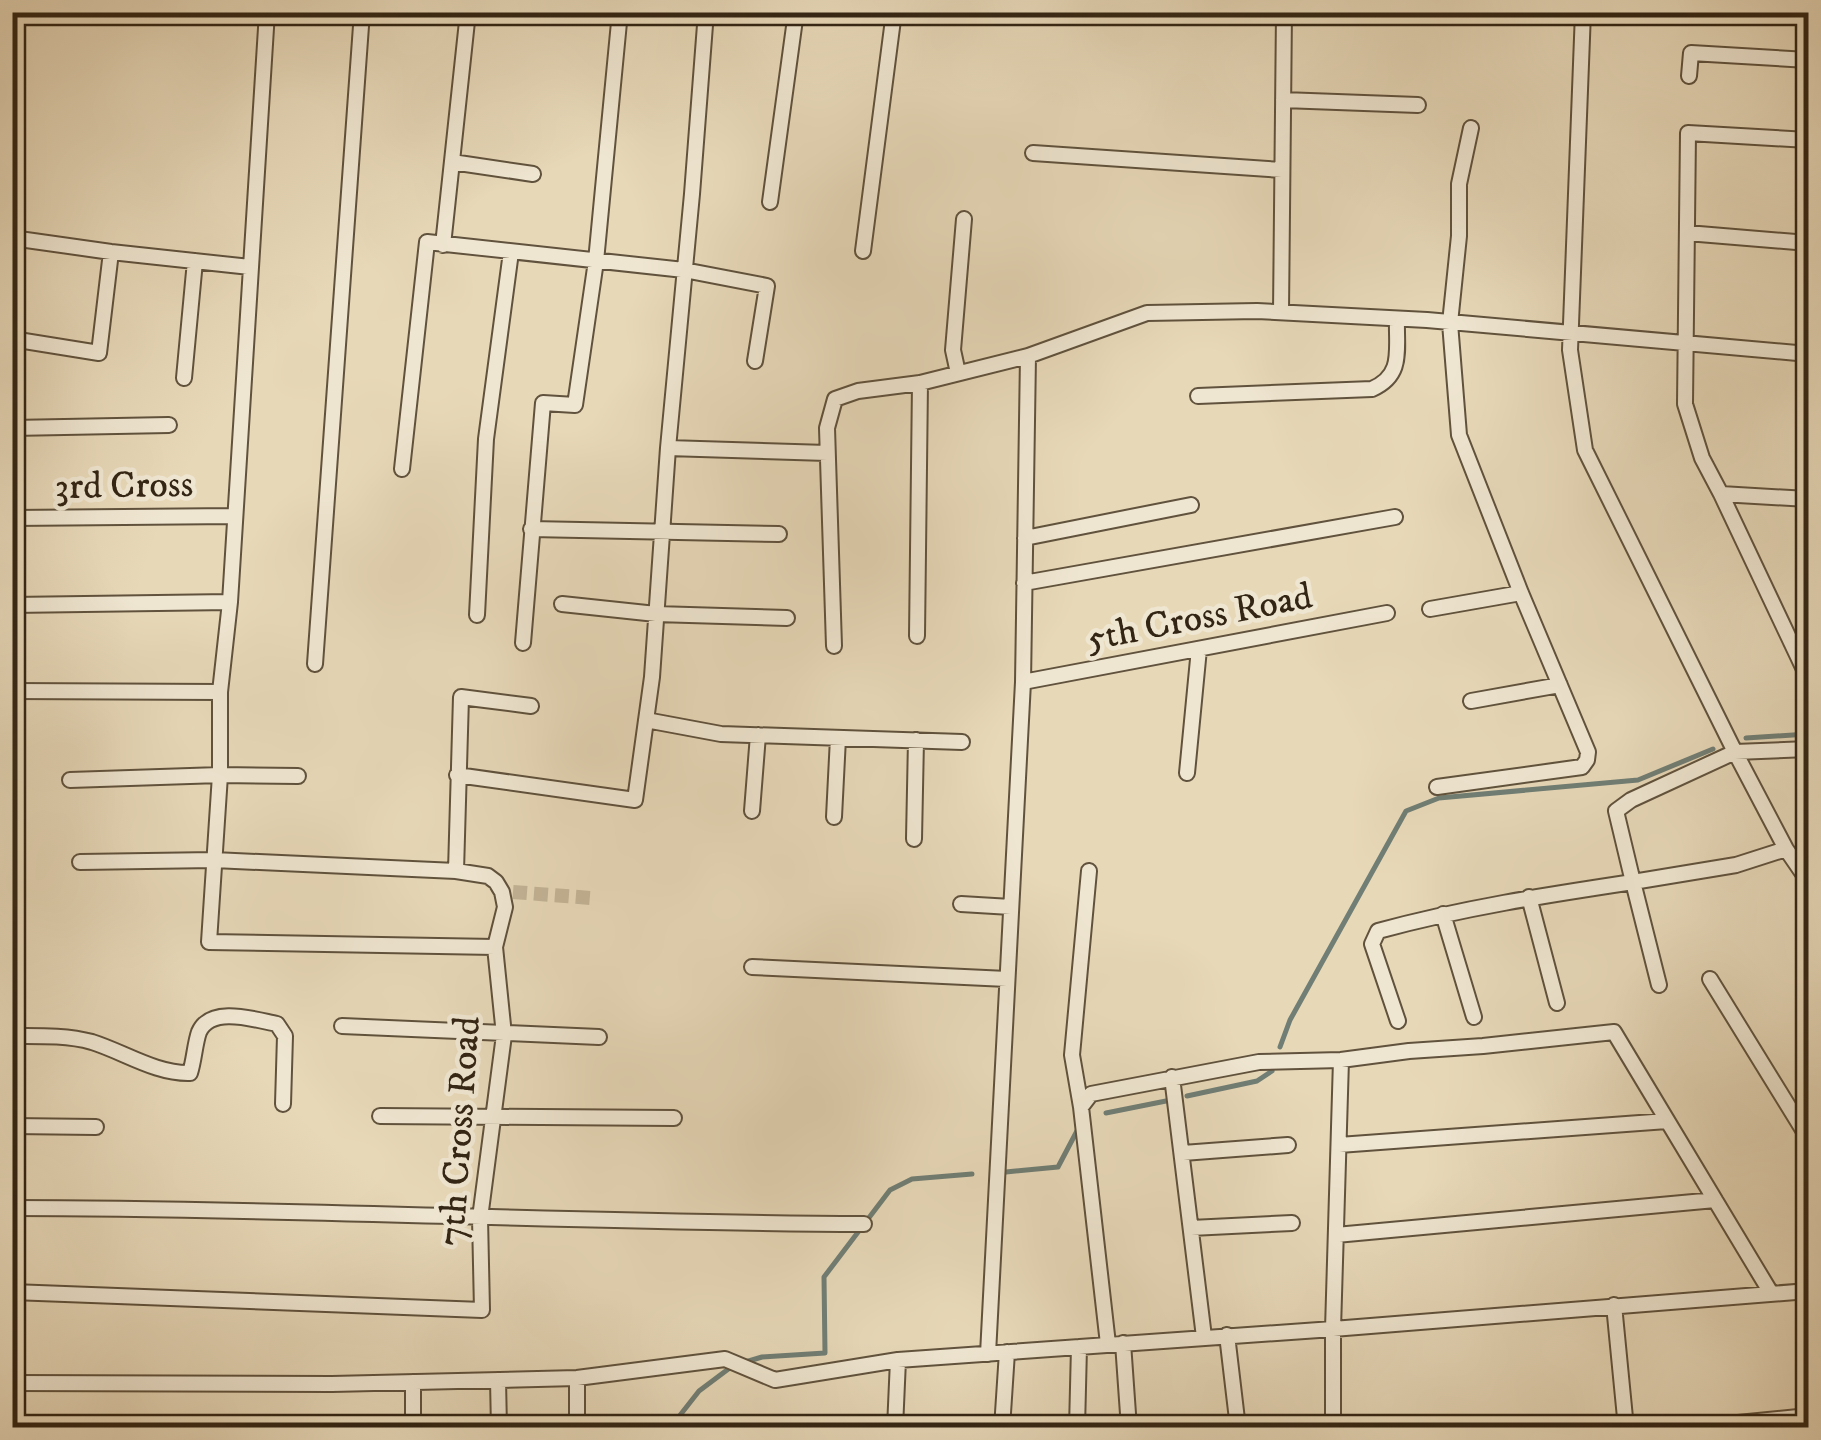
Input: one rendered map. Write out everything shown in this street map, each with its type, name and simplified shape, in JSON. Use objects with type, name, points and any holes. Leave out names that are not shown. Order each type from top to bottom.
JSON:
[{"type":"street","points":[[267,12],[230,602],[220,692],[220,775],[209,942],[495,947]]},
{"type":"street","points":[[315,664],[362,12]]},
{"type":"street","points":[[443,245],[468,12]]},
{"type":"street","points":[[523,643],[543,403],[576,405],[596,262],[620,14],[592,12]]},
{"type":"street","points":[[457,775],[636,800],[664,532],[706,12]]},
{"type":"street","points":[[770,202],[796,12]]},
{"type":"street","points":[[863,251],[894,12]]},
{"type":"street","points":[[1281,312],[1284,12]]},
{"type":"street","points":[[1583,12],[1570,350],[1585,450],[1735,752],[1786,849],[1806,873]]},
{"type":"street","points":[[1689,76],[1691,53],[1808,60]]},
{"type":"street","points":[[1283,100],[1418,105]]},
{"type":"street","points":[[1437,787],[1582,767],[1588,760],[1460,436],[1450,323],[1459,236],[1459,184],[1471,128]]},
{"type":"street","points":[[1808,140],[1688,133],[1685,344],[1685,404],[1702,458],[1808,678]]},
{"type":"street","points":[[1033,153],[1282,170]]},
{"type":"street","points":[[452,162],[533,174]]},
{"type":"street","points":[[958,374],[953,350],[964,218]]},
{"type":"street","points":[[1687,234],[1808,243]]},
{"type":"street","points":[[12,238],[250,267]]},
{"type":"street","points":[[402,469],[427,242],[684,270],[766,286],[755,361]]},
{"type":"street","points":[[12,339],[99,353],[112,252]]},
{"type":"street","points":[[477,615],[486,439],[511,252]]},
{"type":"street","points":[[184,378],[194,261]]},
{"type":"street","points":[[834,646],[827,428],[835,398],[920,383],[1028,356],[1146,313],[1281,312],[1397,319],[1808,354]]},
{"type":"street","points":[[1198,396],[1372,390],[1394,373],[1397,319]]},
{"type":"street","points":[[988,1354],[1022,682],[1028,356]]},
{"type":"street","points":[[918,636],[920,383]]},
{"type":"street","points":[[12,428],[169,425]]},
{"type":"street","points":[[668,448],[827,453]]},
{"type":"street","points":[[1721,494],[1808,500]]},
{"type":"street","points":[[1025,538],[1191,506]]},
{"type":"street","name":"3rd Cross","points":[[12,518],[235,516]]},
{"type":"street","points":[[1024,583],[1396,517]]},
{"type":"street","points":[[531,529],[779,534]]},
{"type":"street","points":[[1430,609],[1522,593]]},
{"type":"street","points":[[12,605],[230,602]]},
{"type":"street","points":[[562,604],[656,614],[788,618]]},
{"type":"street","name":"5th Cross Road","points":[[1022,682],[1387,613]]},
{"type":"street","points":[[1186,773],[1199,648]]},
{"type":"street","points":[[1471,701],[1560,685]]},
{"type":"street","points":[[12,691],[220,692]]},
{"type":"street","points":[[456,871],[461,697],[532,706]]},
{"type":"street","points":[[646,720],[721,734],[962,742]]},
{"type":"street","points":[[752,811],[758,736]]},
{"type":"street","points":[[834,817],[838,738]]},
{"type":"street","points":[[914,839],[916,740]]},
{"type":"street","points":[[1659,985],[1616,811],[1631,800],[1735,752],[1808,749]]},
{"type":"street","points":[[70,780],[298,776]]},
{"type":"street","points":[[1398,1021],[1372,944],[1378,931],[1529,897],[1736,865],[1786,849]]},
{"type":"street","name":"7th Cross Road","points":[[12,1292],[482,1310],[480,1218],[504,1034],[495,947],[508,892],[488,876],[456,871],[214,860],[80,862]]},
{"type":"street","points":[[1089,870],[1072,1055],[1129,1428]]},
{"type":"street","points":[[1529,897],[1557,1003]]},
{"type":"street","points":[[961,904],[1011,907]]},
{"type":"street","points":[[1443,914],[1474,1017]]},
{"type":"street","points":[[752,966],[1007,979]]},
{"type":"street","points":[[1710,979],[1808,1138]]},
{"type":"street","points":[[12,1036],[90,1041],[174,1074],[190,1073],[200,1030],[210,1021],[223,1016],[277,1024],[285,1036],[283,1104]]},
{"type":"street","points":[[342,1026],[599,1037]]},
{"type":"street","points":[[1081,1107],[1091,1094],[1260,1062],[1341,1060],[1614,1032],[1771,1293]]},
{"type":"street","points":[[1333,1428],[1341,1060]]},
{"type":"street","points":[[1172,1077],[1204,1338]]},
{"type":"street","points":[[380,1116],[674,1118]]},
{"type":"street","points":[[1338,1145],[1667,1121]]},
{"type":"street","points":[[12,1126],[96,1127]]},
{"type":"street","points":[[1183,1153],[1288,1145]]},
{"type":"street","points":[[1336,1235],[1714,1200]]},
{"type":"street","points":[[12,1208],[179,1208],[864,1224]]},
{"type":"street","points":[[1191,1228],[1292,1223]]},
{"type":"street","points":[[12,1383],[332,1384],[577,1378],[724,1359],[775,1380],[898,1360],[1808,1291]]},
{"type":"street","points":[[1614,1305],[1626,1428]]},
{"type":"street","points":[[1227,1335],[1238,1428]]},
{"type":"street","points":[[1077,1428],[1079,1346]]},
{"type":"street","points":[[1002,1428],[1008,1352]]},
{"type":"street","points":[[895,1428],[898,1360]]},
{"type":"street","points":[[577,1378],[578,1428]]},
{"type":"street","points":[[498,1380],[499,1428]]},
{"type":"street","points":[[413,1382],[413,1428]]},
{"type":"street","points":[[1687,1428],[1808,1416]]},
{"type":"waterway","points":[[1746,738],[1808,734]]},
{"type":"waterway","points":[[1280,1047],[1290,1020],[1406,811],[1439,798],[1638,780],[1713,749]]},
{"type":"waterway","points":[[1187,1096],[1257,1081],[1272,1071]]},
{"type":"waterway","points":[[1106,1113],[1166,1101]]},
{"type":"waterway","points":[[1006,1172],[1058,1167],[1078,1129]]},
{"type":"waterway","points":[[742,1363],[762,1357],[825,1353],[824,1277],[890,1190],[912,1179],[972,1174]]},
{"type":"waterway","points":[[670,1428],[699,1391],[731,1367]]},
{"type":"tunnel","points":[[513,892],[591,898]]}]
